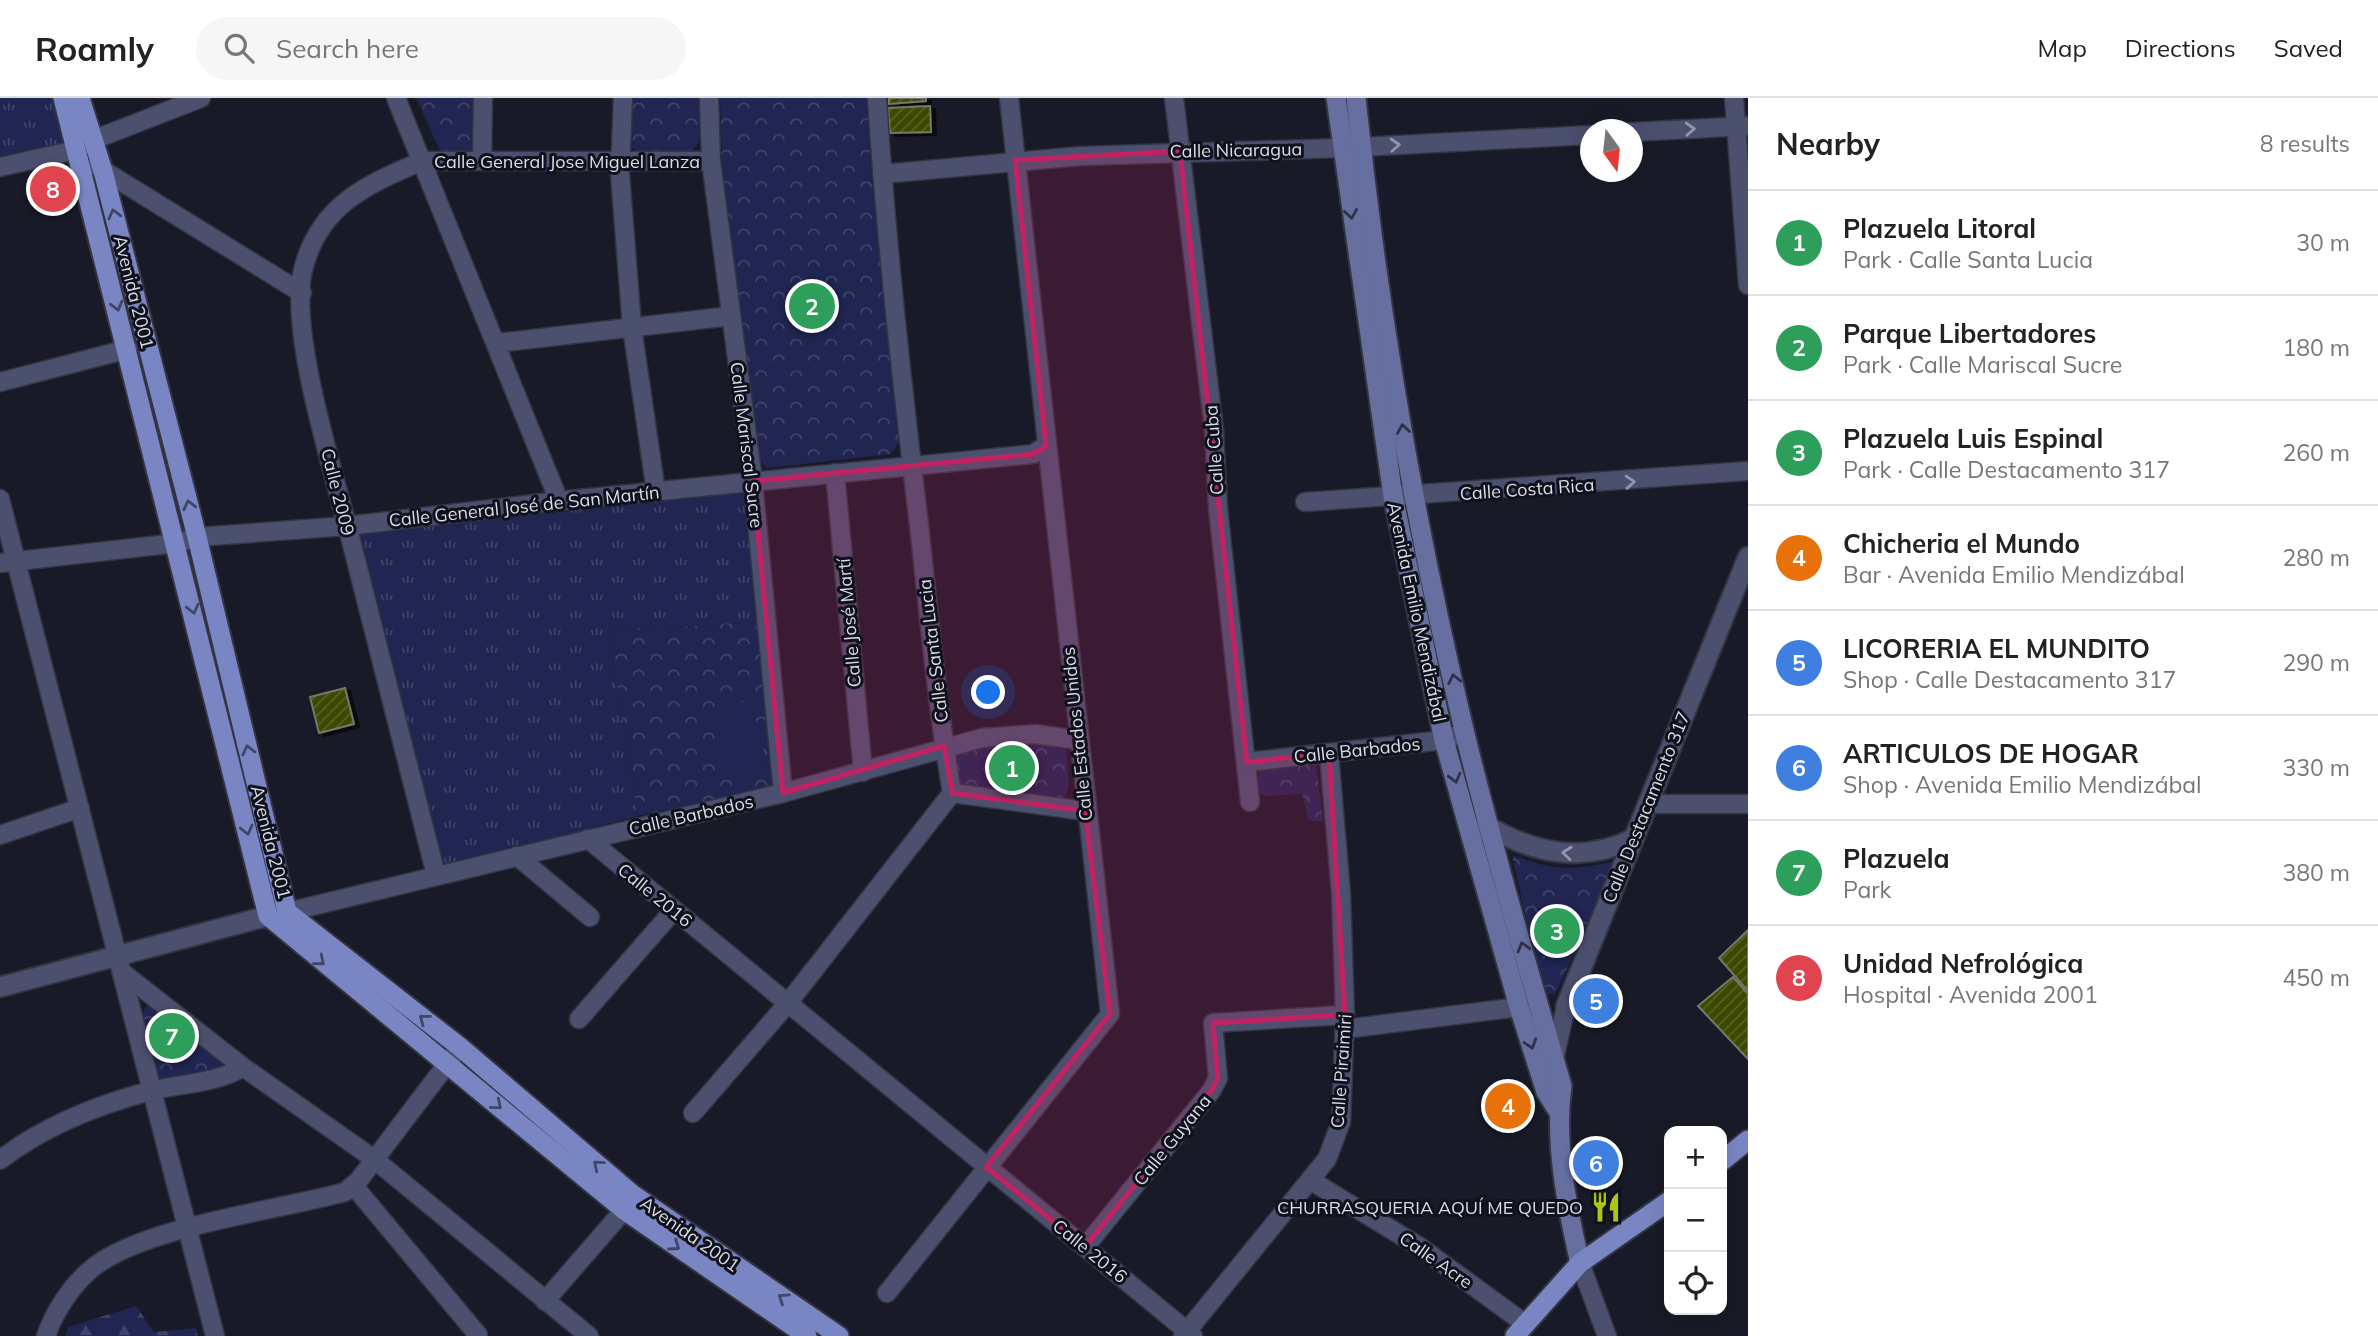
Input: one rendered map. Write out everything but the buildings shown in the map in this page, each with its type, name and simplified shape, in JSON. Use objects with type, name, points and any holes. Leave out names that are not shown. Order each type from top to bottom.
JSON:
[{"type":"main road","name":"Avenida 2001","points":[[63,98],[85,145],[103,171],[197,537],[278,914],[460,1048],[632,1194],[839,1336]]},
{"type":"main road","name":"Avenida 2001","points":[[80,98],[85,145],[128,349],[177,543],[278,914],[448,1064],[624,1210],[807,1336]]},
{"type":"main road","name":"Avenida Emilio Mendizábal","points":[[1336,98],[1341,148],[1393,496],[1444,740],[1519,1007],[1546,1093],[1558,1111]]},
{"type":"main road","name":"Avenida Emilio Mendizábal","points":[[1356,98],[1380,288],[1416,496],[1465,732],[1562,1086],[1558,1111],[1569,1218],[1580,1262]]},
{"type":"main road","points":[[1727,1157],[1748,1140]]},
{"type":"main road","points":[[1519,1329],[1580,1262],[1664,1204]]},
{"type":"street","points":[[0,167],[85,145],[201,98]]},
{"type":"street","points":[[396,98],[559,501]]},
{"type":"street","points":[[482,159],[483,98]]},
{"type":"street","points":[[623,98],[621,159],[632,327],[656,492]]},
{"type":"street","name":"Calle Mariscal Sucre","points":[[709,98],[711,161],[753,481],[783,793]]},
{"type":"street","name":"Calle Santa Lucia","points":[[877,98],[882,174],[912,466],[944,746],[952,793]]},
{"type":"street","name":"Calle Estados Unidos","points":[[887,1293],[1110,1014],[1085,811],[1009,98]]},
{"type":"street","name":"Calle Cuba","points":[[1174,98],[1214,430],[1218,508],[1250,802]]},
{"type":"street","points":[[1734,98],[1742,126],[1748,285]]},
{"type":"street","points":[[1643,131],[1742,126]]},
{"type":"street","name":"Calle Nicaragua","points":[[882,174],[1015,159],[1180,151],[1341,148],[1580,136]]},
{"type":"street","name":"Calle General Jose Miguel Lanza","points":[[422,161],[711,161]]},
{"type":"street","name":"Calle 2009","points":[[422,161],[387,176],[336,207],[317,235],[303,271],[301,311],[307,353],[347,526],[436,875]]},
{"type":"street","points":[[103,171],[302,293]]},
{"type":"street","points":[[497,343],[731,316]]},
{"type":"street","points":[[0,382],[128,349]]},
{"type":"street","name":"Calle General José de San Martín","points":[[8,563],[177,543],[197,537],[347,526],[559,501],[1033,454],[1046,446]]},
{"type":"street","name":"Calle Costa Rica","points":[[1305,502],[1748,471]]},
{"type":"street","name":"Calle José Martí","points":[[835,473],[863,772]]},
{"type":"street","points":[[0,499],[8,563],[80,808],[215,1336]]},
{"type":"street","name":"Calle Destacamento 317","points":[[1554,1060],[1566,1006],[1748,557]]},
{"type":"street","name":"Calle Barbados","points":[[1247,762],[1444,740],[1465,732]]},
{"type":"street","name":"Calle Barbados","points":[[278,914],[783,793],[863,772],[944,746],[982,738],[1035,734],[1078,740]]},
{"type":"street","name":"Calle Piraimiri","points":[[1187,1334],[1327,1160],[1341,1122],[1345,1022],[1341,892],[1329,753]]},
{"type":"street","points":[[693,1113],[788,1003],[952,793],[1085,811]]},
{"type":"street","points":[[1647,804],[1748,803]]},
{"type":"street","points":[[0,835],[80,808]]},
{"type":"street","points":[[1470,833],[1489,827],[1515,842],[1535,849],[1581,855],[1602,851],[1633,839]]},
{"type":"street","name":"Calle 2016","points":[[588,839],[1187,1334]]},
{"type":"street","points":[[517,856],[590,918]]},
{"type":"street","points":[[579,1019],[674,910]]},
{"type":"street","points":[[0,987],[117,954],[278,914]]},
{"type":"street","points":[[123,973],[243,1067],[374,1159],[589,1336]]},
{"type":"street","name":"Calle Guyana","points":[[1085,1247],[1212,1090],[1217,1077],[1213,1023],[1345,1022],[1519,1007]]},
{"type":"street","points":[[47,1336],[52,1320],[70,1292],[95,1266],[138,1245],[187,1230],[329,1197],[353,1185],[460,1048]]},
{"type":"street","points":[[0,1160],[55,1126],[96,1108],[151,1091],[226,1077],[243,1067]]},
{"type":"street","name":"Calle Acre","points":[[1310,1180],[1420,1247],[1519,1329]]},
{"type":"street","points":[[353,1185],[478,1335]]},
{"type":"street","points":[[545,1301],[624,1210]]},
{"type":"street","name":"Avenida Emilio Mendizábal","points":[[1580,1262],[1607,1336]]},
{"type":"highlighted area","points":[[1180,151],[1247,762],[1329,753],[1345,1015],[1213,1023],[1218,1078],[1212,1090],[1085,1247],[986,1167],[1110,1014],[1085,811],[952,793],[944,746],[783,793],[753,481],[1033,454],[1046,446],[1015,160]]},
{"type":"green space","points":[[0,98],[65,98],[76,150],[0,170]]},
{"type":"green space","points":[[416,98],[476,98],[474,151],[441,153]]},
{"type":"green space","points":[[630,98],[701,98],[701,132],[697,145],[684,154],[639,153],[632,148]]},
{"type":"green space","points":[[720,98],[867,98],[871,170],[899,442],[891,454],[767,468],[758,458],[722,165]]},
{"type":"green space","points":[[747,492],[759,621],[609,632],[638,816],[448,865],[439,859],[359,533]]},
{"type":"green space","points":[[759,621],[774,776],[771,787],[638,816],[609,632]]},
{"type":"green space","points":[[751,700],[767,766],[724,776],[708,710]]},
{"type":"green space","points":[[1049,742],[1066,748],[1069,784],[1065,799],[961,786],[956,777],[958,748]]},
{"type":"green space","points":[[1316,764],[1323,821],[1309,821],[1302,794],[1265,796],[1259,792],[1257,780],[1260,770]]},
{"type":"green space","points":[[1512,855],[1564,868],[1617,861],[1555,995],[1542,992]]},
{"type":"green space","points":[[151,1004],[223,1058],[221,1069],[162,1083],[157,1078],[143,1014],[144,1009]]},
{"type":"green space","points":[[136,1306],[154,1332],[196,1328],[198,1336],[65,1336],[68,1327]]},
{"type":"place","name":"Unidad Nefrológica","points":[[53,189]]},
{"type":"place","name":"Parque Libertadores","points":[[812,306]]},
{"type":"place","name":"Plazuela Litoral","points":[[1012,768]]},
{"type":"place","name":"Plazuela Luis Espinal","points":[[1557,931]]},
{"type":"place","name":"LICORERIA EL MUNDITO","points":[[1596,1001]]},
{"type":"place","name":"Plazuela","points":[[172,1036]]},
{"type":"place","name":"Chicheria el Mundo","points":[[1508,1106]]},
{"type":"place","name":"ARTICULOS DE HOGAR","points":[[1596,1163]]},
{"type":"place","name":"CHURRASQUERIA AQUÍ ME QUEDO","points":[[1606,1207]]}]
